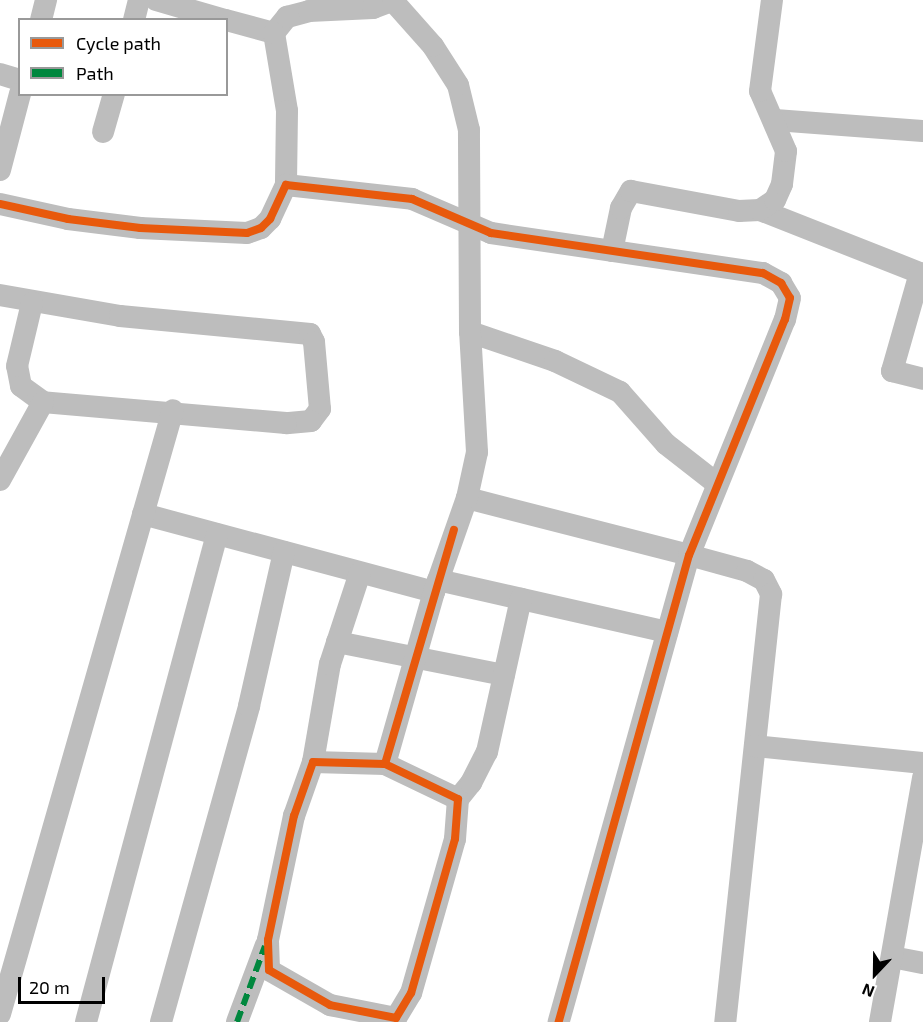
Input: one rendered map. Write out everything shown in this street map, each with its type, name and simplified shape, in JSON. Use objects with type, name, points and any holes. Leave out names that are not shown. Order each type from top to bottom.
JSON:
[{"type":"street","points":[[42,18],[46,0]]},
{"type":"street","points":[[134,18],[139,0]]},
{"type":"street","points":[[156,0],[219,18]]},
{"type":"street","points":[[760,210],[775,200],[782,184],[786,151],[775,120],[763,105],[760,91],[772,0]]},
{"type":"street","points":[[0,204],[68,219],[140,228],[247,233],[261,228],[270,219],[286,185],[287,111],[274,33],[287,17],[309,11],[373,8],[394,1],[432,46],[458,85],[469,130],[470,332],[477,452],[467,498],[436,586],[385,764]]},
{"type":"street","points":[[228,21],[274,33]]},
{"type":"street","points":[[0,74],[18,79]]},
{"type":"street","points":[[0,170],[5,137],[19,96]]},
{"type":"street","points":[[103,132],[113,96]]},
{"type":"street","points":[[775,120],[923,131]]},
{"type":"street","points":[[286,185],[412,199],[470,226],[491,233],[763,273],[781,283],[790,298],[772,359],[716,483],[689,555],[559,1022]]},
{"type":"street","points":[[612,251],[621,208],[631,191],[739,211],[760,210],[920,273],[892,371],[923,379]]},
{"type":"street","points":[[0,295],[32,303],[120,316],[305,333],[313,338],[320,409],[311,421],[286,423],[172,410],[68,407],[43,402],[21,386],[16,366],[32,303]]},
{"type":"street","points":[[470,332],[555,361],[611,386],[634,405],[666,444],[716,483]]},
{"type":"street","points":[[0,480],[43,402]]},
{"type":"street","points":[[0,1014],[172,410]]},
{"type":"street","points":[[467,498],[747,571],[764,580],[771,594],[725,1022]]},
{"type":"street","points":[[143,514],[360,573],[521,599],[667,632]]},
{"type":"street","points":[[86,1022],[217,534]]},
{"type":"street","points":[[161,1022],[249,706],[284,552]]},
{"type":"street","points":[[237,1022],[268,940],[294,816],[314,762],[321,705],[360,573]]},
{"type":"street","points":[[268,940],[269,970],[328,1013],[396,1018],[411,993],[455,839],[458,799],[487,752],[521,599]]},
{"type":"street","points":[[338,642],[504,675]]},
{"type":"street","points":[[754,746],[923,764]]},
{"type":"street","points":[[314,762],[385,764],[458,799]]},
{"type":"street","points":[[880,1022],[918,841],[923,778]]},
{"type":"street","points":[[892,957],[923,963]]},
{"type":"marked path","points":[[237,1022],[265,946]]},
{"type":"cycle path","points":[[0,204],[68,219],[140,228],[247,233],[261,228],[270,219],[286,185],[412,199],[491,233],[763,273],[781,283],[790,298],[785,319],[689,555],[559,1022]]},
{"type":"cycle path","points":[[385,764],[454,530]]},
{"type":"cycle path","points":[[313,762],[385,764],[458,799],[455,839],[411,993],[396,1018],[330,1005],[269,970],[268,940],[294,816],[313,762]]}]
